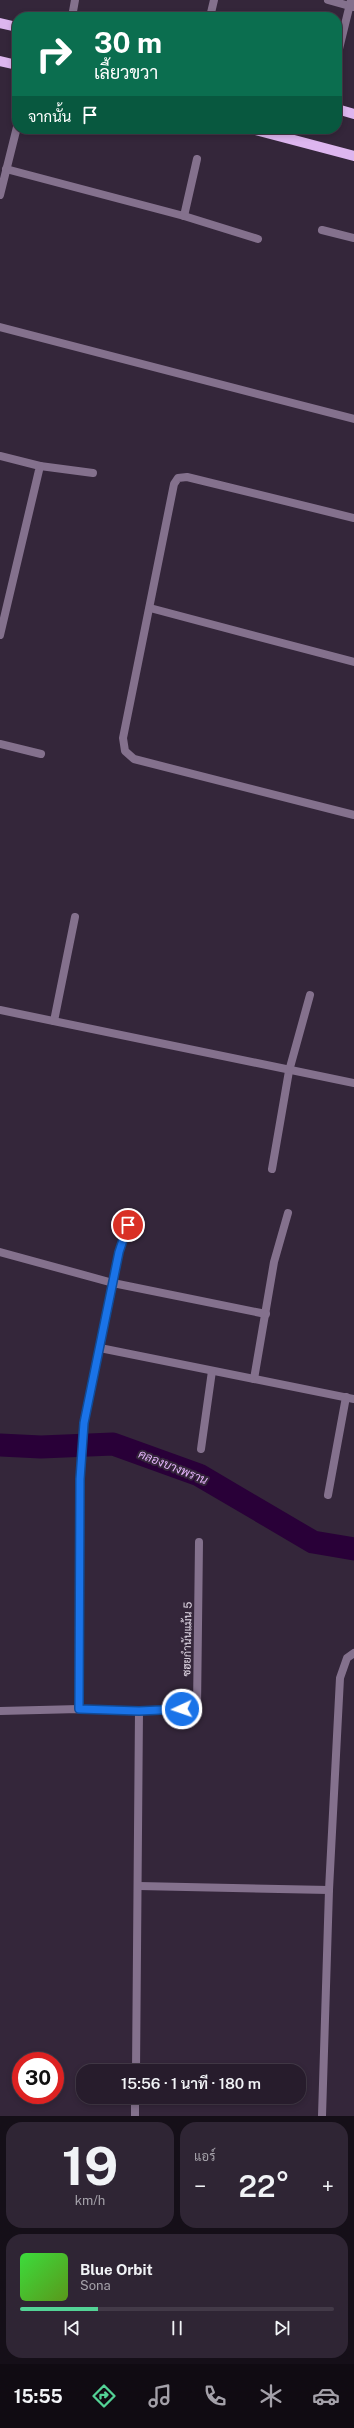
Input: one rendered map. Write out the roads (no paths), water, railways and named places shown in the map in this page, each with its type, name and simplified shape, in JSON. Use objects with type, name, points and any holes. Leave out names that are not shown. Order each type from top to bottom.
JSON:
[{"type":"main road","points":[[0,23],[12,26]]},
{"type":"main road","points":[[0,60],[12,64]]},
{"type":"main road","points":[[342,110],[354,114]]},
{"type":"main road","points":[[279,134],[354,156]]},
{"type":"street","points":[[73,12],[75,0]]},
{"type":"street","points":[[211,12],[214,0]]},
{"type":"street","points":[[328,0],[351,4],[342,38]]},
{"type":"street","points":[[0,195],[15,134]]},
{"type":"street","points":[[184,216],[196,159]]},
{"type":"street","points":[[6,169],[184,216],[258,239]]},
{"type":"street","points":[[322,230],[354,238]]},
{"type":"street","points":[[0,327],[354,419]]},
{"type":"street","points":[[0,456],[40,466],[92,473]]},
{"type":"street","points":[[0,635],[40,466]]},
{"type":"street","points":[[354,518],[187,477],[178,478],[174,484],[123,738],[125,751],[134,758],[354,815]]},
{"type":"street","points":[[150,608],[354,662]]},
{"type":"street","points":[[0,744],[41,754]]},
{"type":"street","points":[[54,1021],[75,917]]},
{"type":"street","points":[[272,1169],[289,1070],[310,995]]},
{"type":"street","points":[[0,1010],[354,1084]]},
{"type":"street","points":[[254,1379],[274,1262],[288,1213]]},
{"type":"street","points":[[79,1709],[80,1479],[84,1423],[119,1252],[128,1225]]},
{"type":"street","points":[[0,1252],[113,1283],[266,1314]]},
{"type":"street","points":[[100,1348],[350,1398],[328,1495]]},
{"type":"street","points":[[201,1449],[212,1371]]},
{"type":"street","name":"ซฮยกำนันแม้น 5","points":[[0,1711],[79,1709],[139,1711],[197,1708],[199,1542]]},
{"type":"street","points":[[322,2116],[329,1890],[340,1678],[347,1658],[354,1653]]},
{"type":"street","points":[[136,2064],[139,1886],[139,1711]]},
{"type":"street","points":[[139,1886],[329,1890]]},
{"type":"street","points":[[135,2104],[135,2116]]},
{"type":"waterway","name":"คลองบางพราน","points":[[0,1445],[41,1447],[113,1444],[199,1475],[313,1542],[354,1549]]}]
